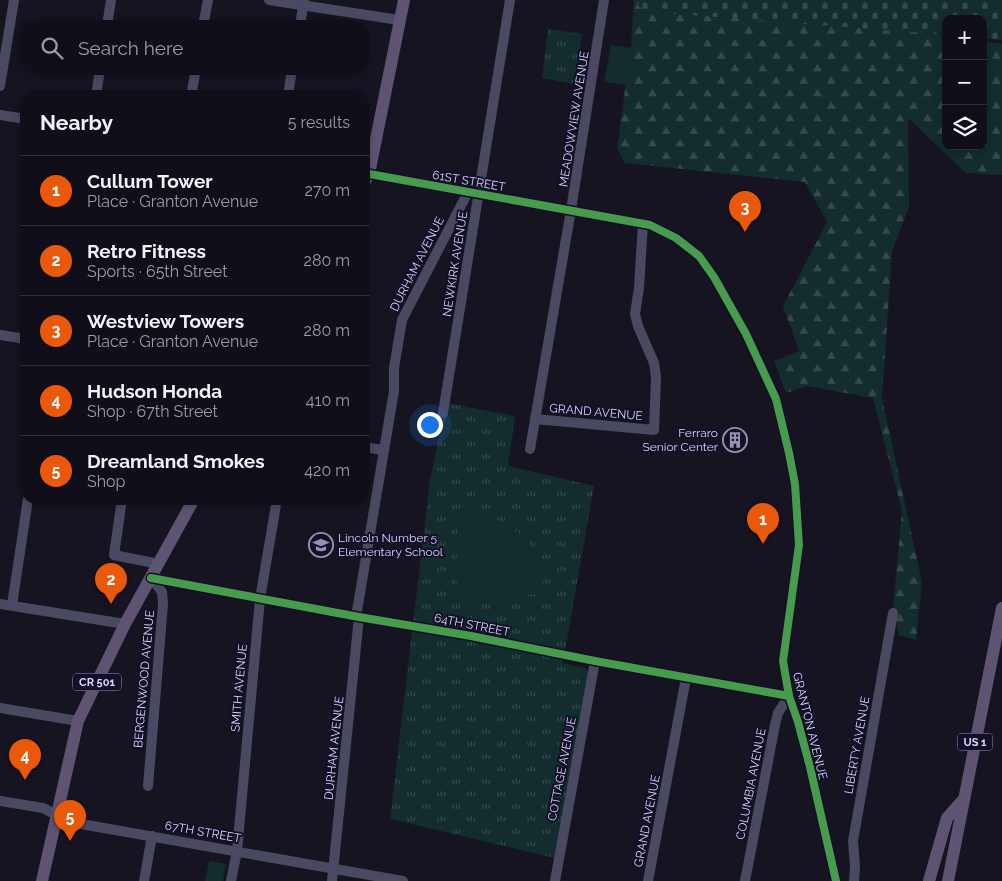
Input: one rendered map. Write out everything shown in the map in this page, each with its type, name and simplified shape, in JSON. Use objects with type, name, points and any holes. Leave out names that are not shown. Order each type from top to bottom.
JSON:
[{"type":"main road","points":[[370,155],[404,0]]},
{"type":"main road","name":"CR 501","points":[[42,881],[78,721],[125,624],[191,505]]},
{"type":"main road","name":"US 1","points":[[948,881],[1002,608]]},
{"type":"main road","points":[[930,881],[947,818],[964,800]]},
{"type":"street","points":[[0,86],[14,0]]},
{"type":"street","points":[[108,20],[111,0]]},
{"type":"street","points":[[204,20],[208,0]]},
{"type":"street","points":[[270,0],[304,3],[400,20]]},
{"type":"street","name":"NEWKIRK AVENUE","points":[[443,414],[510,0]]},
{"type":"street","name":"MEADOWVIEW AVENUE","points":[[530,449],[571,210],[604,0]]},
{"type":"street","points":[[301,20],[304,3]]},
{"type":"street","points":[[97,90],[99,75]]},
{"type":"street","points":[[193,90],[195,75]]},
{"type":"street","points":[[289,90],[291,75]]},
{"type":"street","points":[[0,114],[20,118]]},
{"type":"street","name":"61ST STREET","points":[[370,178],[571,210]]},
{"type":"street","name":"DURHAM AVENUE","points":[[332,881],[358,617],[394,391],[394,368],[402,320],[468,192]]},
{"type":"street","name":"GRANTON AVENUE","points":[[571,210],[643,223],[676,238],[698,256],[714,277],[746,334],[776,400],[789,453],[794,484],[799,545],[783,661],[789,696],[810,766],[836,881]]},
{"type":"street","name":"GRAND AVENUE","points":[[536,419],[654,430],[656,377],[654,363],[638,326],[635,314],[639,288],[643,223]]},
{"type":"street","points":[[0,335],[20,338]]},
{"type":"street","points":[[370,448],[384,450]]},
{"type":"street","points":[[12,605],[27,505]]},
{"type":"street","points":[[121,505],[114,555],[159,564]]},
{"type":"street","name":"SMITH AVENUE","points":[[231,881],[236,851],[260,599],[276,505]]},
{"type":"street","name":"64TH STREET","points":[[151,578],[358,617],[453,632],[595,661],[789,696]]},
{"type":"street","name":"BERGENWOOD AVENUE","points":[[148,786],[163,604],[162,592],[151,578]]},
{"type":"street","points":[[0,604],[125,624]]},
{"type":"street","name":"LIBERTY AVENUE","points":[[854,881],[853,841],[893,613]]},
{"type":"street","name":"COTTAGE AVENUE","points":[[555,881],[595,661]]},
{"type":"street","name":"GRAND AVENUE","points":[[648,881],[686,678]]},
{"type":"street","name":"COLUMBIA AVENUE","points":[[745,881],[775,724],[778,713],[789,696]]},
{"type":"street","points":[[0,708],[78,721]]},
{"type":"street","name":"67TH STREET","points":[[0,801],[43,808],[70,822],[403,881]]},
{"type":"street","points":[[144,881],[152,836]]},
{"type":"green space","points":[[634,0],[751,0],[891,28],[942,35],[942,150],[987,150],[987,42],[1002,44],[1002,175],[966,173],[908,118],[909,207],[892,251],[882,398],[922,582],[916,640],[899,635],[893,608],[902,511],[873,398],[807,386],[786,393],[774,361],[799,351],[783,306],[827,222],[805,182],[625,163],[617,148],[631,46]]},
{"type":"green space","points":[[639,0],[1002,0],[1002,40],[987,38],[987,15],[942,15],[942,35],[641,11],[641,7],[638,7]]},
{"type":"green space","points":[[548,29],[582,34],[579,52],[582,56],[582,61],[577,65],[574,84],[542,78]]},
{"type":"green space","points":[[611,45],[632,48],[627,85],[604,82]]},
{"type":"green space","points":[[446,403],[515,416],[508,466],[594,486],[563,663],[586,668],[588,673],[555,858],[390,819],[430,480]]},
{"type":"green space","points":[[485,514],[503,522],[525,538],[542,567],[544,592],[496,601],[461,601],[456,580],[458,518]]},
{"type":"green space","points":[[209,861],[226,864],[223,881],[205,881]]},
{"type":"cycle path","points":[[370,174],[650,225],[676,238],[699,256],[714,277],[746,334],[776,399],[789,453],[795,484],[799,545],[783,661],[789,696],[810,767],[836,881]]},
{"type":"cycle path","points":[[151,578],[789,696]]},
{"type":"place","name":"Westview Towers","points":[[745,232]]},
{"type":"place","name":"Ferraro Senior Center","points":[[735,440]]},
{"type":"place","name":"Cullum Tower","points":[[763,544]]},
{"type":"place","name":"Lincoln Number 5 Elementary School","points":[[321,545]]},
{"type":"place","name":"Retro Fitness","points":[[111,604]]},
{"type":"place","name":"Hudson Honda","points":[[25,780]]},
{"type":"place","name":"Dreamland Smokes","points":[[70,841]]}]
